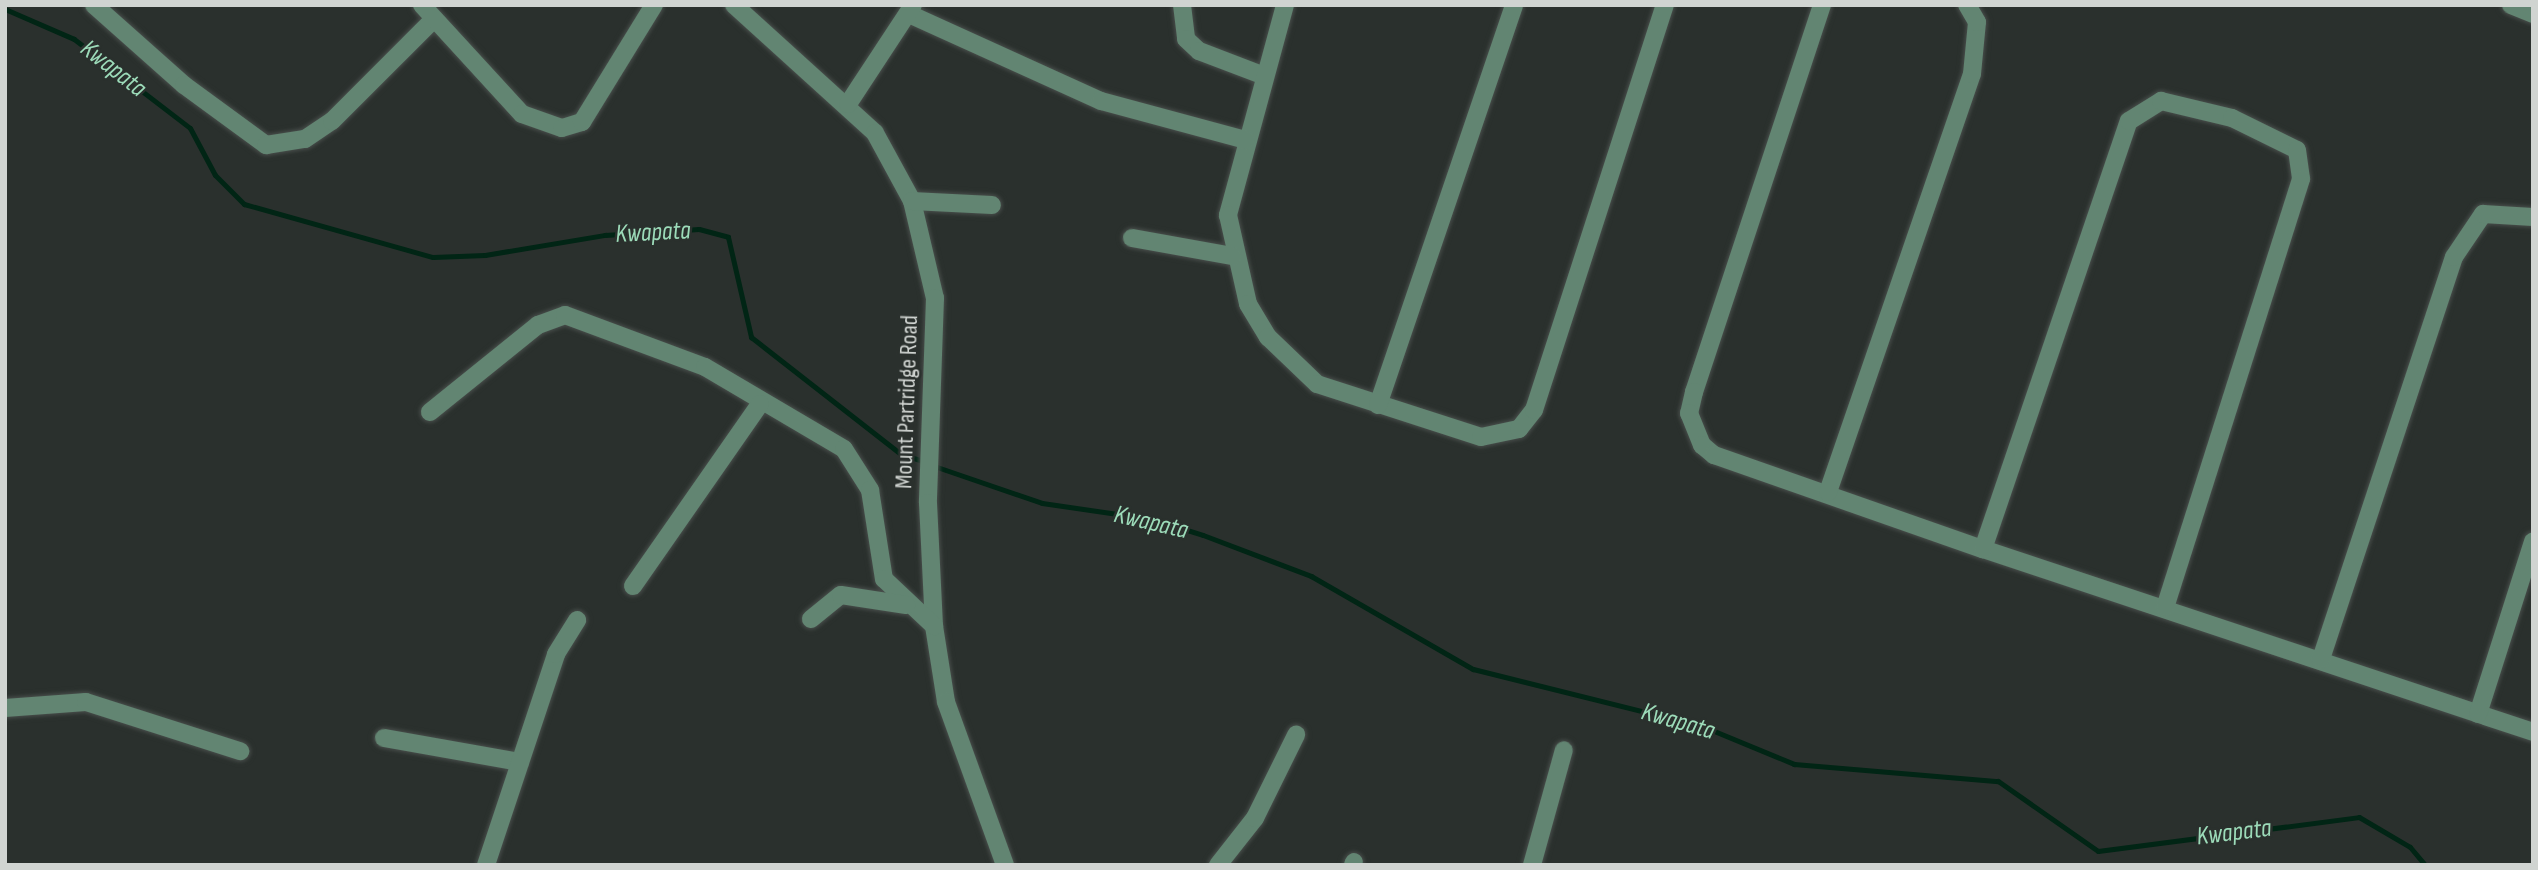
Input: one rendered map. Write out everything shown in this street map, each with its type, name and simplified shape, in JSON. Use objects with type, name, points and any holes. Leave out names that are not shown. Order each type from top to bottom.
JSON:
[{"type":"street","points":[[94,5],[184,85],[266,145],[305,139],[332,121],[434,19]]},
{"type":"street","points":[[422,5],[522,114],[562,128],[582,122],[654,5]]},
{"type":"street","name":"Mount Partridge Road","points":[[734,5],[848,104],[875,134],[912,201],[935,298],[928,503],[934,626],[946,702],[1005,865]]},
{"type":"street","points":[[1182,5],[1186,39],[1199,51],[1262,75]]},
{"type":"street","points":[[1285,5],[1262,75],[1228,215],[1232,256],[1248,304],[1295,367],[1317,384],[1480,437],[1519,429],[1534,410],[1665,5]]},
{"type":"street","points":[[1378,405],[1514,5]]},
{"type":"street","points":[[1822,5],[1689,413],[1702,445],[1714,455],[1828,492],[1983,549],[2165,607],[2533,732]]},
{"type":"street","points":[[1828,492],[1972,74],[1977,22],[1967,5]]},
{"type":"street","points":[[2511,5],[2533,14]]},
{"type":"street","points":[[848,104],[911,10],[1101,101],[1246,140]]},
{"type":"street","points":[[1983,549],[2129,121],[2161,101],[2232,118],[2297,150],[2301,179],[2165,607]]},
{"type":"street","points":[[912,201],[992,205]]},
{"type":"street","points":[[2321,659],[2454,257],[2483,214],[2533,217]]},
{"type":"street","points":[[1132,238],[1232,256]]},
{"type":"street","points":[[430,412],[538,325],[565,315],[705,367],[760,404],[806,422],[844,449],[870,489],[880,569],[906,605],[934,626]]},
{"type":"street","points":[[633,586],[760,404]]},
{"type":"street","points":[[2478,714],[2533,542]]},
{"type":"street","points":[[811,619],[841,595],[906,605]]},
{"type":"street","points":[[486,865],[556,654],[577,620]]},
{"type":"street","points":[[5,708],[86,702],[240,751]]},
{"type":"street","points":[[1218,865],[1255,818],[1296,735]]},
{"type":"street","points":[[384,738],[520,762]]},
{"type":"street","points":[[1532,865],[1563,750]]},
{"type":"waterway","name":"Kwapata","points":[[5,9],[74,39],[190,128],[215,175],[244,204],[433,257],[485,255],[605,235],[699,229],[728,237],[751,337],[901,454],[925,462]]},
{"type":"waterway","name":"Kwapata","points":[[934,466],[1042,503],[1152,519],[1203,535],[1311,576],[1473,669],[1702,726],[1794,764],[1998,781],[2098,851],[2359,817],[2410,847],[2425,865]]}]
